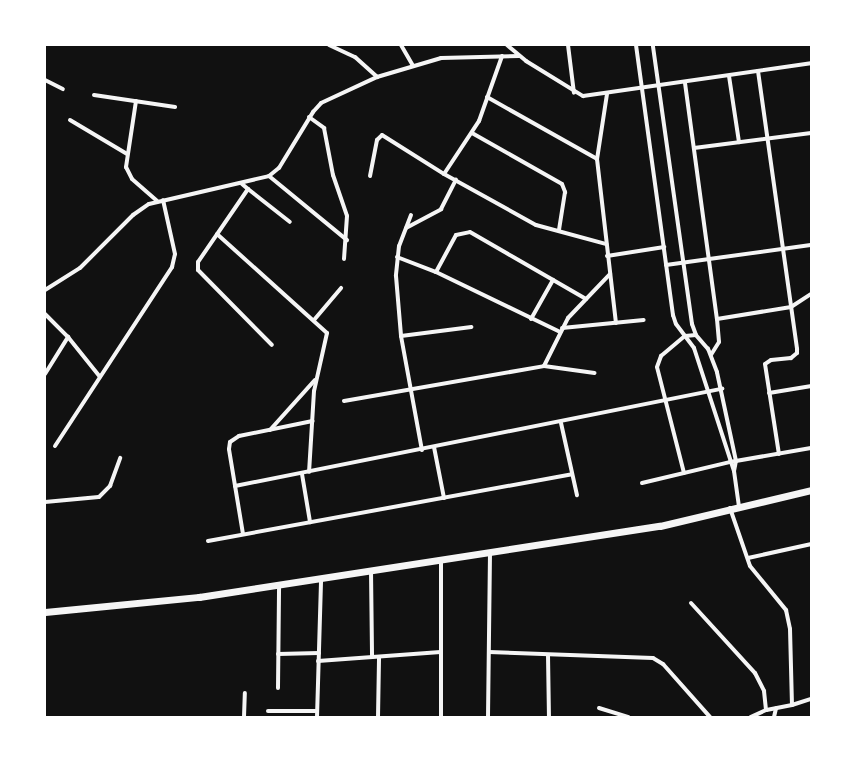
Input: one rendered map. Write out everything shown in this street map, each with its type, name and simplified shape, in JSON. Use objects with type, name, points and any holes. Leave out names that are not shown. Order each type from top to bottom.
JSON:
[{"type":"street","points":[[329,45],[355,57],[377,77]]},
{"type":"street","points":[[401,45],[413,66]]},
{"type":"street","points":[[508,45],[512,47],[519,56],[574,93],[591,96],[660,87],[811,63]]},
{"type":"street","points":[[568,45],[574,93]]},
{"type":"street","points":[[636,45],[674,320],[694,348],[710,392],[730,462],[734,471],[739,505]]},
{"type":"street","points":[[653,45],[660,87],[682,262],[692,324],[696,335],[711,355],[722,389],[736,461],[734,471]]},
{"type":"street","points":[[45,290],[87,261],[141,208],[157,201],[242,184],[269,176],[278,168],[310,117],[322,103],[377,77],[454,56],[519,56]]},
{"type":"street","points":[[444,174],[472,133],[502,56]]},
{"type":"street","points":[[758,71],[797,353],[791,358],[767,361],[765,369],[779,454]]},
{"type":"street","points":[[729,76],[739,142]]},
{"type":"street","points":[[45,80],[63,89]]},
{"type":"street","points":[[685,83],[717,319],[719,342],[711,355]]},
{"type":"street","points":[[607,94],[597,159],[607,256],[616,323]]},
{"type":"street","points":[[94,95],[175,107]]},
{"type":"street","points":[[487,97],[597,159]]},
{"type":"street","points":[[136,101],[127,154],[128,173],[157,201]]},
{"type":"street","points":[[310,117],[321,124],[326,133],[333,175],[347,216],[347,240],[344,258]]},
{"type":"street","points":[[70,120],[127,154]]},
{"type":"street","points":[[472,133],[562,184],[565,192],[559,231]]},
{"type":"street","points":[[694,148],[811,133]]},
{"type":"street","points":[[370,176],[377,140],[382,135],[444,174],[526,220],[606,244]]},
{"type":"street","points":[[269,176],[347,240]]},
{"type":"street","points":[[406,228],[441,209],[456,180]]},
{"type":"street","points":[[242,184],[290,222]]},
{"type":"street","points":[[248,189],[198,262],[198,270],[272,345]]},
{"type":"street","points":[[55,446],[174,261],[163,200]]},
{"type":"street","points":[[411,215],[396,257],[401,336],[422,450]]},
{"type":"street","points":[[436,272],[456,235],[465,232],[586,299]]},
{"type":"street","points":[[217,234],[327,333],[328,337],[316,380],[309,472]]},
{"type":"street","points":[[666,265],[811,245]]},
{"type":"street","points":[[607,256],[664,247]]},
{"type":"street","points":[[396,257],[436,272],[560,332]]},
{"type":"street","points":[[544,366],[562,328],[586,299],[610,274]]},
{"type":"street","points":[[531,319],[552,280]]},
{"type":"street","points":[[314,320],[341,288]]},
{"type":"street","points":[[717,319],[791,307],[811,294]]},
{"type":"street","points":[[45,314],[68,337],[100,377]]},
{"type":"street","points":[[562,328],[644,320]]},
{"type":"street","points":[[401,336],[471,327]]},
{"type":"street","points":[[684,473],[666,402],[658,362],[661,356],[685,336],[696,335]]},
{"type":"street","points":[[45,374],[68,337]]},
{"type":"street","points":[[344,402],[544,366],[594,373]]},
{"type":"street","points":[[270,430],[316,380]]},
{"type":"street","points":[[769,393],[811,386]]},
{"type":"street","points":[[235,486],[561,423],[722,389]]},
{"type":"street","points":[[243,534],[235,486],[230,442],[239,436],[312,421]]},
{"type":"street","points":[[561,423],[577,495]]},
{"type":"street","points":[[434,447],[444,498]]},
{"type":"street","points":[[642,483],[730,462],[811,448]]},
{"type":"street","points":[[45,502],[99,497],[110,486],[120,458]]},
{"type":"street","points":[[302,474],[310,522]]},
{"type":"street","points":[[208,540],[572,474]]},
{"type":"street","points":[[45,612],[199,597],[660,526],[739,505],[811,490]]},
{"type":"street","points":[[730,508],[748,558],[757,576],[786,610],[789,619],[792,705]]},
{"type":"street","points":[[748,558],[811,544]]},
{"type":"street","points":[[488,717],[490,552]]},
{"type":"street","points":[[441,717],[442,560]]},
{"type":"street","points":[[371,571],[372,657]]},
{"type":"street","points":[[317,717],[321,579]]},
{"type":"street","points":[[278,688],[279,585]]},
{"type":"street","points":[[690,603],[755,673],[764,691],[766,710]]},
{"type":"street","points":[[318,661],[441,652]]},
{"type":"street","points":[[489,652],[653,658],[663,664],[710,717]]},
{"type":"street","points":[[278,654],[319,653]]},
{"type":"street","points":[[548,655],[548,717]]},
{"type":"street","points":[[378,717],[379,657]]},
{"type":"street","points":[[244,717],[245,693]]},
{"type":"street","points":[[751,717],[766,710],[792,705],[811,699]]},
{"type":"street","points":[[599,708],[629,717]]},
{"type":"street","points":[[774,717],[776,708]]},
{"type":"street","points":[[268,711],[317,711]]}]
